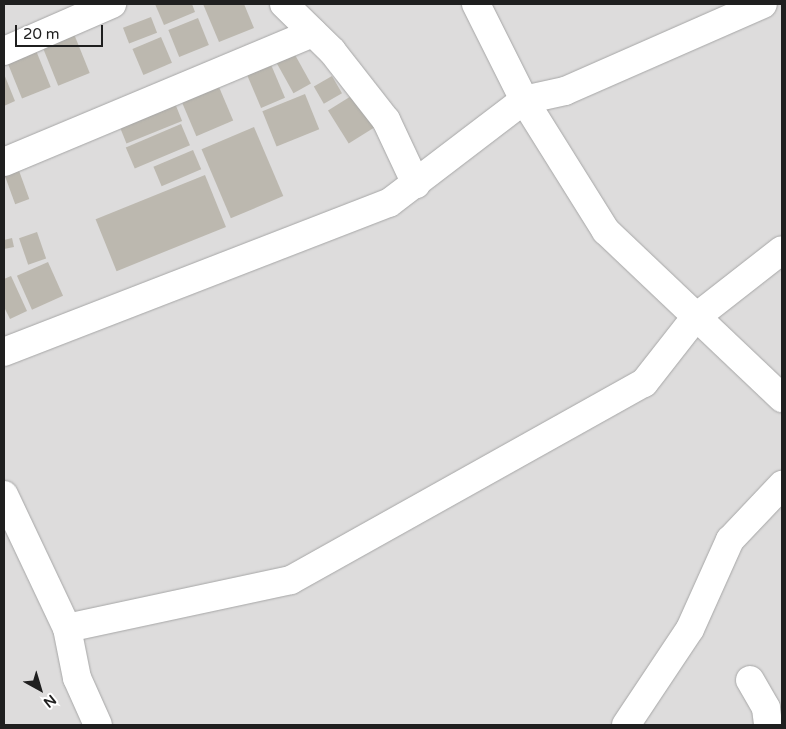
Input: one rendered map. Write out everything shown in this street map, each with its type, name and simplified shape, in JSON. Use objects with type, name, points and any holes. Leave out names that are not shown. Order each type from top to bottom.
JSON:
[{"type":"street","points":[[4,51],[112,4]]},
{"type":"street","points":[[284,4],[313,33],[386,120],[416,184]]},
{"type":"street","points":[[476,4],[524,100],[606,232],[782,398]]},
{"type":"street","points":[[4,352],[389,203],[524,100],[565,91],[762,4]]},
{"type":"street","points":[[4,162],[313,33]]},
{"type":"street","points":[[67,628],[291,580],[644,383],[695,318],[782,250]]},
{"type":"street","points":[[626,725],[690,629],[730,540],[782,485]]},
{"type":"street","points":[[4,495],[67,628],[77,678],[98,725]]},
{"type":"street","points":[[750,680],[766,708],[768,725]]},
{"type":"shaded area","points":[[4,4],[782,4],[782,725],[4,725]]},
{"type":"building","points":[[155,4],[192,4],[195,12],[164,25]]},
{"type":"building","points":[[203,4],[244,4],[254,28],[219,42]]},
{"type":"building","points":[[151,17],[157,33],[129,44],[123,28]]},
{"type":"building","points":[[198,18],[209,45],[179,57],[168,30]]},
{"type":"building","points":[[74,34],[90,73],[58,86],[42,47]]},
{"type":"building","points":[[161,37],[172,63],[143,75],[132,49]]},
{"type":"building","points":[[35,48],[51,87],[22,99],[6,60]]},
{"type":"building","points":[[294,53],[311,84],[293,93],[277,63]]},
{"type":"building","points":[[269,60],[285,98],[261,108],[245,70]]},
{"type":"building","points":[[4,74],[15,101],[4,106]]},
{"type":"building","points":[[332,76],[342,93],[324,104],[314,86]]},
{"type":"building","points":[[216,80],[233,121],[196,136],[179,96]]},
{"type":"building","points":[[356,93],[377,126],[349,144],[328,110]]},
{"type":"building","points":[[305,94],[319,129],[277,146],[262,111]]},
{"type":"building","points":[[172,96],[182,121],[126,144],[116,118]]},
{"type":"building","points":[[181,124],[190,145],[135,169],[126,147]]},
{"type":"building","points":[[254,127],[283,196],[231,218],[202,149]]},
{"type":"building","points":[[193,150],[201,169],[162,186],[153,167]]},
{"type":"building","points":[[18,168],[29,199],[15,204],[4,173]]},
{"type":"building","points":[[205,175],[226,227],[117,271],[96,219]]},
{"type":"building","points":[[37,232],[46,258],[28,265],[19,238]]},
{"type":"building","points":[[12,238],[14,247],[4,249],[4,240]]},
{"type":"building","points":[[48,262],[63,296],[32,310],[17,276]]},
{"type":"building","points":[[11,276],[27,311],[10,319],[4,307],[4,279]]}]
